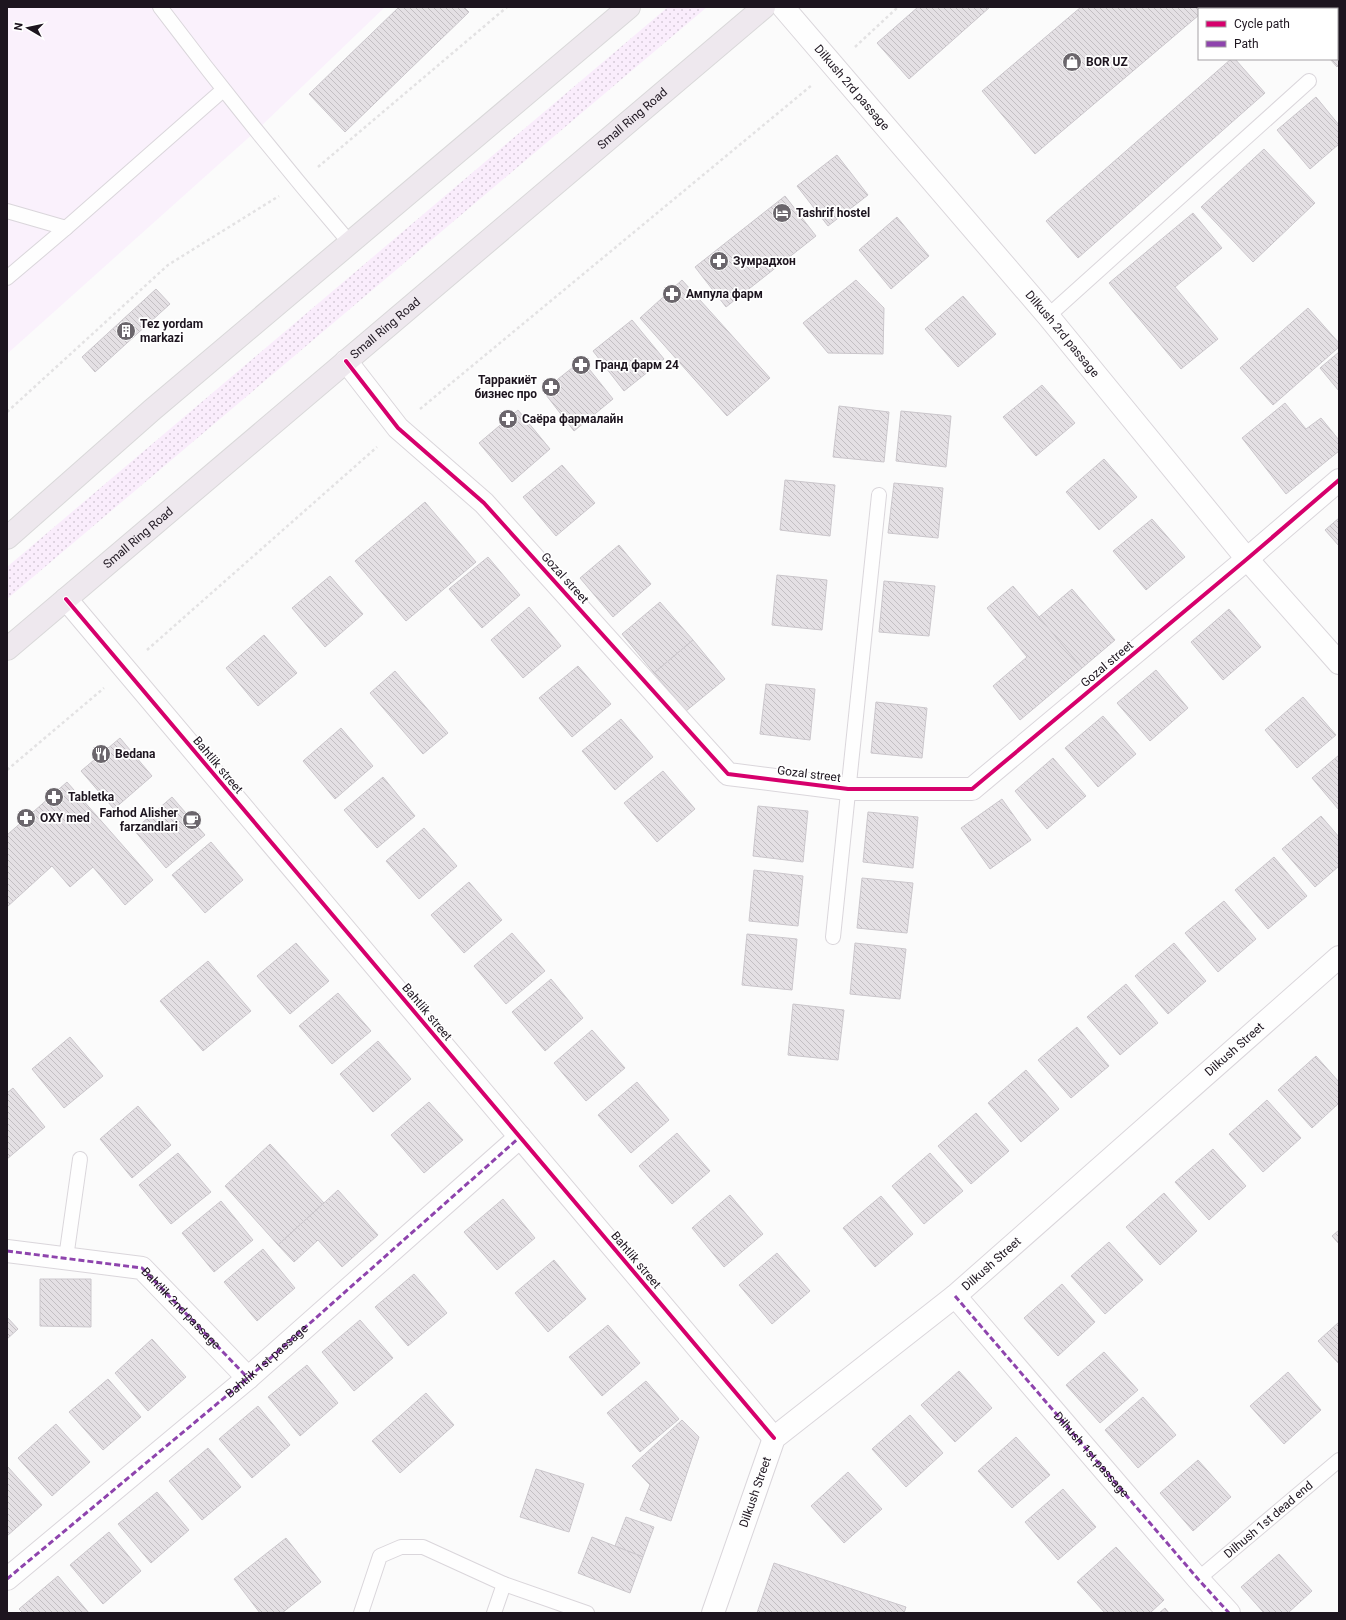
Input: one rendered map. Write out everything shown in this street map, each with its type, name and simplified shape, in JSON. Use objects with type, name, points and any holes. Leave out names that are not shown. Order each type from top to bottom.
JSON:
[{"type":"highway","points":[[7,538],[152,410],[629,7]]},
{"type":"highway","name":"Small Ring Road","points":[[7,649],[764,7]]},
{"type":"street","name":"Dilkush 2rd passage","points":[[783,7],[1048,316],[1248,559],[1339,663]]},
{"type":"street","name":"Gozal street","points":[[346,361],[398,428],[484,503],[728,774],[848,789],[972,789],[1248,559],[1339,480]]},
{"type":"street","name":"Bahtlik street","points":[[66,599],[124,670],[774,1438]]},
{"type":"street","name":"Dilkush Street","points":[[713,1613],[774,1438],[955,1296],[1339,957]]},
{"type":"street","name":"Bahtlik 1st passage","points":[[7,1579],[248,1378],[520,1137]]},
{"type":"street","name":"Bahtlik 2nd passage","points":[[7,1251],[142,1268],[248,1378]]},
{"type":"street","name":"Dilhush 1st passage","points":[[955,1296],[1198,1579],[1229,1613]]},
{"type":"lane","points":[[160,7],[223,90],[350,243]]},
{"type":"lane","points":[[1048,316],[1309,81]]},
{"type":"lane","points":[[7,278],[223,90]]},
{"type":"lane","points":[[7,211],[66,228]]},
{"type":"lane","name":"Gozal street","points":[[833,937],[879,495]]},
{"type":"lane","points":[[66,1258],[80,1159]]},
{"type":"lane","name":"Dilhush 1st dead end","points":[[1198,1579],[1339,1460]]},
{"type":"lane","points":[[361,1613],[380,1556],[401,1547],[423,1547],[504,1584],[588,1613]]},
{"type":"lane","points":[[494,1613],[504,1584]]},
{"type":"path","points":[[7,412],[168,265],[299,183],[507,7]]},
{"type":"path","points":[[7,770],[124,670],[398,428],[835,66],[898,7]]},
{"type":"shaded area","points":[[7,7],[385,7],[256,131],[7,354]]},
{"type":"shaded area","points":[[668,7],[707,7],[7,599],[7,567]]},
{"type":"building","points":[[399,7],[464,7],[469,12],[345,132],[309,94]]},
{"type":"building","points":[[918,7],[990,7],[909,79],[877,43]]},
{"type":"building","points":[[1081,7],[1199,8],[1198,16],[1035,154],[982,91]]},
{"type":"building","points":[[1339,7],[1339,65],[1337,67],[1331,60],[1338,60],[1338,8],[1313,8]]},
{"type":"building","points":[[1230,60],[1236,60],[1265,93],[1078,258],[1046,221]]},
{"type":"building","points":[[1316,97],[1339,125],[1339,144],[1310,169],[1277,130]]},
{"type":"building","points":[[1264,149],[1315,203],[1253,262],[1201,207]]},
{"type":"building","points":[[837,155],[868,195],[828,226],[797,186]]},
{"type":"building","points":[[785,196],[816,236],[726,307],[695,267]]},
{"type":"building","points":[[1193,213],[1222,248],[1175,287],[1218,339],[1181,369],[1109,283]]},
{"type":"building","points":[[897,217],[929,256],[891,289],[859,250]]},
{"type":"building","points":[[682,280],[770,378],[727,416],[640,318]]},
{"type":"building","points":[[856,280],[884,308],[883,354],[828,353],[803,323]]},
{"type":"building","name":"Tez yordam markazi","points":[[156,289],[170,304],[95,372],[82,357]]},
{"type":"building","points":[[963,296],[996,334],[958,367],[925,329]]},
{"type":"building","points":[[1308,308],[1339,343],[1339,347],[1273,405],[1240,368]]},
{"type":"building","points":[[632,320],[664,359],[624,391],[593,351]]},
{"type":"building","points":[[1339,352],[1339,391],[1320,368]]},
{"type":"building","points":[[582,360],[613,399],[574,431],[543,391]]},
{"type":"building","points":[[1042,385],[1075,423],[1036,456],[1003,417]]},
{"type":"building","points":[[1285,403],[1306,429],[1321,418],[1339,440],[1339,451],[1286,494],[1242,438]]},
{"type":"building","points":[[839,406],[889,412],[884,462],[833,457]]},
{"type":"building","points":[[518,410],[550,449],[512,482],[479,443]]},
{"type":"building","points":[[901,411],[951,416],[946,467],[896,461]]},
{"type":"building","points":[[1104,459],[1137,497],[1099,530],[1066,492]]},
{"type":"building","points":[[562,465],[595,503],[556,536],[523,497]]},
{"type":"building","points":[[785,480],[835,485],[830,536],[780,530]]},
{"type":"building","points":[[894,483],[943,488],[938,538],[888,533]]},
{"type":"building","points":[[425,502],[476,562],[406,621],[355,561]]},
{"type":"building","points":[[1339,518],[1339,546],[1325,530]]},
{"type":"building","points":[[1152,519],[1185,557],[1146,590],[1113,551]]},
{"type":"building","points":[[619,545],[651,584],[613,617],[580,578]]},
{"type":"building","points":[[488,557],[520,595],[482,628],[449,589]]},
{"type":"building","points":[[777,575],[827,580],[822,630],[772,625]]},
{"type":"building","points":[[330,576],[363,614],[325,647],[292,608]]},
{"type":"building","points":[[884,581],[935,586],[929,636],[879,632]]},
{"type":"building","points":[[1013,586],[1082,668],[1020,720],[993,686],[1027,657],[987,608]]},
{"type":"building","points":[[1072,589],[1115,640],[1082,668],[1039,617]]},
{"type":"building","points":[[660,602],[693,640],[654,673],[622,634]]},
{"type":"building","points":[[529,607],[561,646],[523,678],[491,640]]},
{"type":"building","points":[[1229,609],[1261,647],[1223,680],[1191,642]]},
{"type":"building","points":[[264,635],[297,673],[258,706],[226,668]]},
{"type":"building","points":[[693,640],[725,679],[686,711],[654,673]]},
{"type":"building","points":[[578,666],[611,704],[572,737],[539,698]]},
{"type":"building","points":[[1156,670],[1188,708],[1150,741],[1117,703]]},
{"type":"building","points":[[395,671],[448,733],[423,754],[370,693]]},
{"type":"building","points":[[766,684],[815,689],[810,740],[760,734]]},
{"type":"building","points":[[1303,697],[1336,735],[1297,768],[1265,730]]},
{"type":"building","points":[[876,702],[927,708],[922,758],[871,753]]},
{"type":"building","points":[[1103,716],[1136,754],[1098,787],[1065,748]]},
{"type":"building","points":[[621,719],[653,757],[615,790],[582,751]]},
{"type":"building","points":[[341,728],[373,766],[335,799],[303,761]]},
{"type":"building","points":[[120,738],[152,776],[114,809],[81,771]]},
{"type":"building","points":[[1339,755],[1339,810],[1312,778]]},
{"type":"building","points":[[1053,758],[1086,796],[1047,829],[1015,791]]},
{"type":"building","points":[[663,771],[695,809],[657,842],[624,803]]},
{"type":"building","points":[[383,777],[415,816],[377,848],[344,810]]},
{"type":"building","points":[[67,782],[153,880],[125,905],[93,867],[70,887],[52,866],[7,907],[7,835]]},
{"type":"building","points":[[172,797],[205,835],[166,868],[134,830]]},
{"type":"building","points":[[1002,799],[1031,840],[990,869],[961,828]]},
{"type":"building","points":[[758,806],[808,811],[803,862],[753,856]]},
{"type":"building","points":[[868,812],[918,817],[913,868],[863,862]]},
{"type":"building","points":[[1321,816],[1339,837],[1339,866],[1315,887],[1282,849]]},
{"type":"building","points":[[424,828],[457,866],[419,899],[386,861]]},
{"type":"building","points":[[211,842],[243,880],[205,913],[172,875]]},
{"type":"building","points":[[1274,857],[1307,896],[1268,929],[1235,890]]},
{"type":"building","points":[[754,870],[803,876],[798,926],[749,921]]},
{"type":"building","points":[[862,878],[913,883],[907,933],[857,928]]},
{"type":"building","points":[[469,882],[502,920],[464,953],[431,915]]},
{"type":"building","points":[[1224,901],[1256,939],[1218,972],[1185,933]]},
{"type":"building","points":[[512,933],[545,971],[506,1004],[474,966]]},
{"type":"building","points":[[747,934],[797,939],[792,990],[742,985]]},
{"type":"building","points":[[296,943],[329,981],[290,1014],[257,976]]},
{"type":"building","points":[[855,943],[906,949],[900,999],[850,994]]},
{"type":"building","points":[[1174,943],[1206,981],[1168,1014],[1135,976]]},
{"type":"building","points":[[208,961],[251,1011],[203,1051],[160,1001]]},
{"type":"building","points":[[551,979],[583,1018],[545,1051],[512,1012]]},
{"type":"building","points":[[1126,984],[1158,1023],[1120,1055],[1087,1017]]},
{"type":"building","points":[[338,993],[371,1031],[332,1064],[299,1026]]},
{"type":"building","points":[[793,1004],[844,1010],[838,1060],[788,1055]]},
{"type":"building","points":[[1077,1027],[1109,1066],[1071,1098],[1038,1060]]},
{"type":"building","points":[[592,1030],[625,1068],[586,1101],[554,1063]]},
{"type":"building","points":[[70,1037],[103,1076],[64,1108],[32,1069]]},
{"type":"building","points":[[378,1041],[411,1079],[373,1112],[340,1074]]},
{"type":"building","points":[[1316,1056],[1339,1082],[1339,1103],[1312,1128],[1278,1090]]},
{"type":"building","points":[[1026,1070],[1059,1109],[1021,1142],[988,1103]]},
{"type":"building","points":[[637,1082],[669,1120],[631,1153],[598,1115]]},
{"type":"building","points":[[13,1088],[45,1127],[7,1159],[7,1093]]},
{"type":"building","points":[[1267,1100],[1301,1138],[1263,1172],[1229,1134]]},
{"type":"building","points":[[429,1102],[463,1140],[424,1173],[391,1135]]},
{"type":"building","points":[[138,1106],[171,1145],[132,1178],[100,1139]]},
{"type":"building","points":[[976,1113],[1009,1151],[971,1184],[938,1146]]},
{"type":"building","points":[[677,1133],[710,1171],[672,1204],[639,1166]]},
{"type":"building","points":[[270,1144],[324,1203],[278,1245],[225,1186]]},
{"type":"building","points":[[1213,1149],[1246,1186],[1209,1220],[1175,1182]]},
{"type":"building","points":[[178,1153],[211,1192],[171,1224],[139,1185]]},
{"type":"building","points":[[930,1153],[963,1191],[924,1224],[892,1186]]},
{"type":"building","points":[[338,1190],[378,1235],[342,1267],[318,1240],[294,1262],[278,1245]]},
{"type":"building","points":[[1164,1193],[1197,1231],[1160,1265],[1126,1227]]},
{"type":"building","points":[[730,1195],[763,1234],[724,1267],[692,1228]]},
{"type":"building","points":[[881,1196],[913,1234],[875,1267],[843,1228]]},
{"type":"building","points":[[503,1199],[535,1238],[497,1270],[464,1232]]},
{"type":"building","points":[[221,1201],[253,1240],[214,1272],[182,1233]]},
{"type":"building","points":[[1339,1230],[1339,1244],[1332,1236]]},
{"type":"building","points":[[1109,1242],[1143,1280],[1105,1314],[1071,1276]]},
{"type":"building","points":[[263,1249],[295,1288],[257,1321],[224,1282]]},
{"type":"building","points":[[777,1253],[810,1291],[772,1324],[739,1285]]},
{"type":"building","points":[[554,1260],[586,1299],[548,1332],[515,1293]]},
{"type":"building","points":[[414,1274],[447,1313],[408,1346],[375,1307]]},
{"type":"building","points":[[40,1279],[91,1279],[91,1327],[40,1326]]},
{"type":"building","points":[[1062,1284],[1095,1322],[1058,1356],[1024,1318]]},
{"type":"building","points":[[7,1317],[18,1329],[7,1339]]},
{"type":"building","points":[[360,1320],[393,1358],[354,1391],[322,1352]]},
{"type":"building","points":[[1339,1322],[1339,1364],[1318,1341]]},
{"type":"building","points":[[608,1325],[640,1363],[602,1396],[569,1357]]},
{"type":"building","points":[[152,1339],[186,1377],[148,1411],[115,1373]]},
{"type":"building","points":[[1104,1352],[1138,1390],[1100,1423],[1066,1385]]},
{"type":"building","points":[[307,1365],[338,1403],[300,1436],[268,1397]]},
{"type":"building","points":[[959,1371],[992,1408],[955,1442],[921,1405]]},
{"type":"building","points":[[1288,1372],[1321,1410],[1284,1444],[1250,1406]]},
{"type":"building","points":[[108,1379],[141,1417],[103,1450],[69,1412]]},
{"type":"building","points":[[646,1381],[679,1419],[640,1452],[607,1413]]},
{"type":"building","points":[[426,1393],[454,1425],[400,1473],[372,1441]]},
{"type":"building","points":[[1143,1397],[1176,1435],[1138,1468],[1105,1430]]},
{"type":"building","points":[[258,1406],[290,1445],[252,1478],[219,1439]]},
{"type":"building","points":[[910,1415],[943,1453],[906,1487],[872,1449]]},
{"type":"building","points":[[682,1420],[699,1437],[671,1521],[640,1510],[650,1485],[632,1466]]},
{"type":"building","points":[[56,1424],[90,1462],[52,1496],[18,1458]]},
{"type":"building","points":[[1016,1437],[1050,1475],[1012,1508],[978,1471]]},
{"type":"building","points":[[208,1448],[241,1487],[202,1520],[169,1481]]},
{"type":"building","points":[[1198,1460],[1231,1497],[1193,1531],[1160,1493]]},
{"type":"building","points":[[8,1467],[42,1505],[7,1536],[7,1468]]},
{"type":"building","points":[[536,1469],[584,1484],[569,1532],[520,1517]]},
{"type":"building","points":[[848,1472],[882,1509],[844,1543],[811,1506]]},
{"type":"building","points":[[1063,1489],[1096,1527],[1058,1560],[1025,1522]]},
{"type":"building","points":[[157,1492],[189,1530],[151,1563],[118,1524]]},
{"type":"building","points":[[626,1517],[654,1527],[643,1557],[615,1546]]},
{"type":"building","points":[[109,1532],[141,1571],[103,1604],[70,1565]]},
{"type":"building","points":[[592,1537],[643,1557],[630,1593],[578,1573]]},
{"type":"building","points":[[286,1538],[321,1582],[282,1613],[260,1613],[234,1579]]},
{"type":"building","points":[[1116,1547],[1164,1600],[1150,1613],[1105,1613],[1077,1582]]},
{"type":"building","points":[[1279,1554],[1312,1591],[1288,1613],[1264,1613],[1241,1587]]},
{"type":"building","points":[[774,1563],[906,1607],[904,1613],[757,1613]]},
{"type":"building","points":[[58,1576],[89,1613],[23,1613],[19,1609]]},
{"type":"building","points":[[1165,1608],[1169,1613],[1159,1613]]},
{"type":"marked path","points":[[7,1579],[248,1378],[520,1137]]},
{"type":"marked path","points":[[7,1251],[142,1268],[248,1378]]},
{"type":"marked path","points":[[955,1296],[1198,1579],[1229,1613]]},
{"type":"cycle path","points":[[346,361],[398,428],[484,503],[728,774],[848,789],[972,789],[1339,480]]},
{"type":"cycle path","points":[[66,599],[774,1438]]},
{"type":"place","name":"BOR UZ","points":[[1072,62]]},
{"type":"place","name":"Tashrif hostel","points":[[782,213]]},
{"type":"place","name":"Зумрадхон","points":[[719,261]]},
{"type":"place","name":"Ампула фарм","points":[[672,294]]},
{"type":"place","name":"Tez yordam markazi","points":[[126,331]]},
{"type":"place","name":"Гранд фарм 24","points":[[581,365]]},
{"type":"place","name":"Тарракиёт бизнес про","points":[[551,387]]},
{"type":"place","name":"Саёра фармалайн","points":[[508,419]]},
{"type":"place","name":"Bedana","points":[[101,754]]},
{"type":"place","name":"Tabletka","points":[[54,797]]},
{"type":"place","name":"OXY med","points":[[26,818]]},
{"type":"place","name":"Farhod Alisher farzandlari","points":[[192,820]]}]
